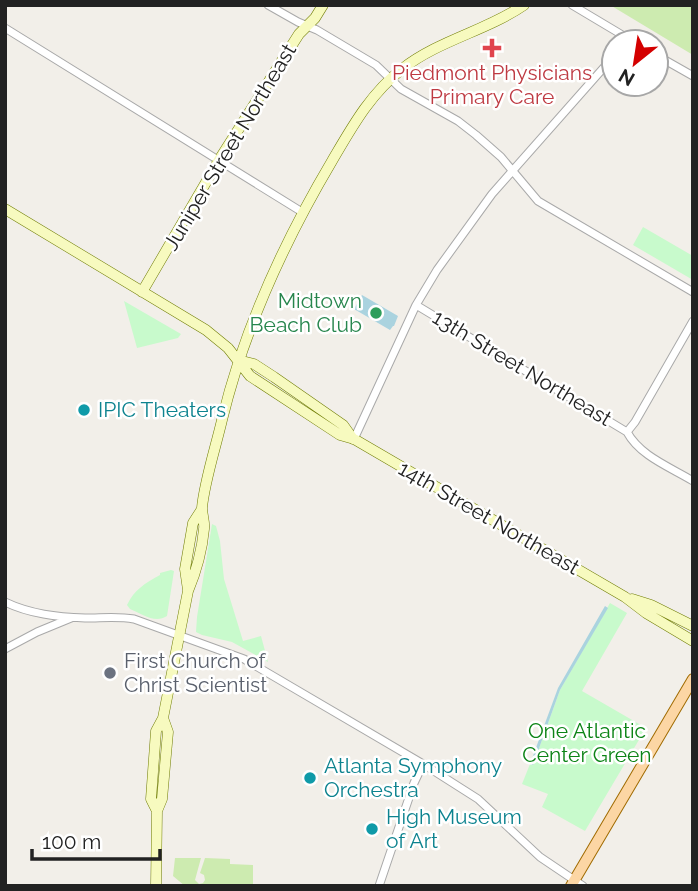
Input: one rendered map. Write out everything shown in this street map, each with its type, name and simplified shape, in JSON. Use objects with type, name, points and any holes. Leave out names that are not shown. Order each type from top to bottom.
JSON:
[{"type":"main road","name":"Juniper Street Northeast","points":[[142,292],[219,160],[299,34],[315,18],[323,5]]},
{"type":"main road","points":[[156,886],[157,811],[162,799],[168,732],[163,718],[178,636],[188,591],[196,573],[205,527],[202,509],[207,482],[238,360],[272,276],[302,212],[353,124],[377,91],[416,58],[493,23],[524,5]]},
{"type":"main road","name":"14th Street Northeast","points":[[5,209],[206,330],[225,344],[238,360],[254,365],[343,425],[354,439],[625,597],[693,641]]},
{"type":"main road","name":"14th Street Northeast","points":[[625,597],[651,605],[693,626]]},
{"type":"main road","points":[[576,884],[693,679]]},
{"type":"street","points":[[268,5],[376,65],[401,89],[468,128],[501,157],[538,201],[693,292]]},
{"type":"street","points":[[572,5],[609,28]]},
{"type":"street","points":[[5,28],[302,212]]},
{"type":"street","points":[[670,63],[693,76]]},
{"type":"street","points":[[354,439],[416,305],[437,270],[488,198],[600,71]]},
{"type":"street","name":"13th Street Northeast","points":[[416,305],[627,432],[642,451],[693,481]]},
{"type":"street","points":[[627,432],[693,321]]},
{"type":"street","points":[[5,602],[34,613],[72,617],[123,617],[244,659],[478,799],[540,857],[576,884]]},
{"type":"street","points":[[5,649],[72,617]]},
{"type":"street","points":[[379,886],[414,782],[423,764]]},
{"type":"green space","points":[[610,5],[693,5],[693,55],[670,41],[670,28],[648,28]]},
{"type":"green space","points":[[643,227],[693,256],[693,280],[633,245]]},
{"type":"green space","points":[[124,301],[181,334],[178,338],[137,348]]},
{"type":"green space","points":[[212,524],[216,526],[220,541],[224,579],[243,641],[261,636],[268,662],[232,642],[196,632]]},
{"type":"green space","points":[[174,571],[167,616],[153,619],[130,609],[127,605],[137,591],[160,573]]},
{"type":"green space","name":"One Atlantic Center Green","points":[[610,603],[627,613],[582,691],[646,728],[585,831],[542,807],[548,794],[522,784],[530,764],[533,765],[560,690]]},
{"type":"green space","points":[[175,858],[201,858],[195,880],[199,884],[205,880],[200,873],[205,858],[230,859],[230,864],[253,865],[253,886],[185,886],[173,876]]},
{"type":"water","name":"Midtown Beach Club","points":[[362,295],[398,316],[390,330],[354,309]]},
{"type":"water","points":[[605,606],[608,608],[560,690],[533,765],[530,764],[558,688]]},
{"type":"place","name":"Piedmont Physicians Primary Care","points":[[492,48]]},
{"type":"place","name":"Midtown Beach Club","points":[[376,313]]},
{"type":"place","name":"IPIC Theaters","points":[[84,410]]},
{"type":"place","name":"First Church of Christ Scientist","points":[[110,673]]},
{"type":"place","name":"Atlanta Symphony Orchestra","points":[[310,778]]},
{"type":"place","name":"High Museum of Art","points":[[372,829]]}]
